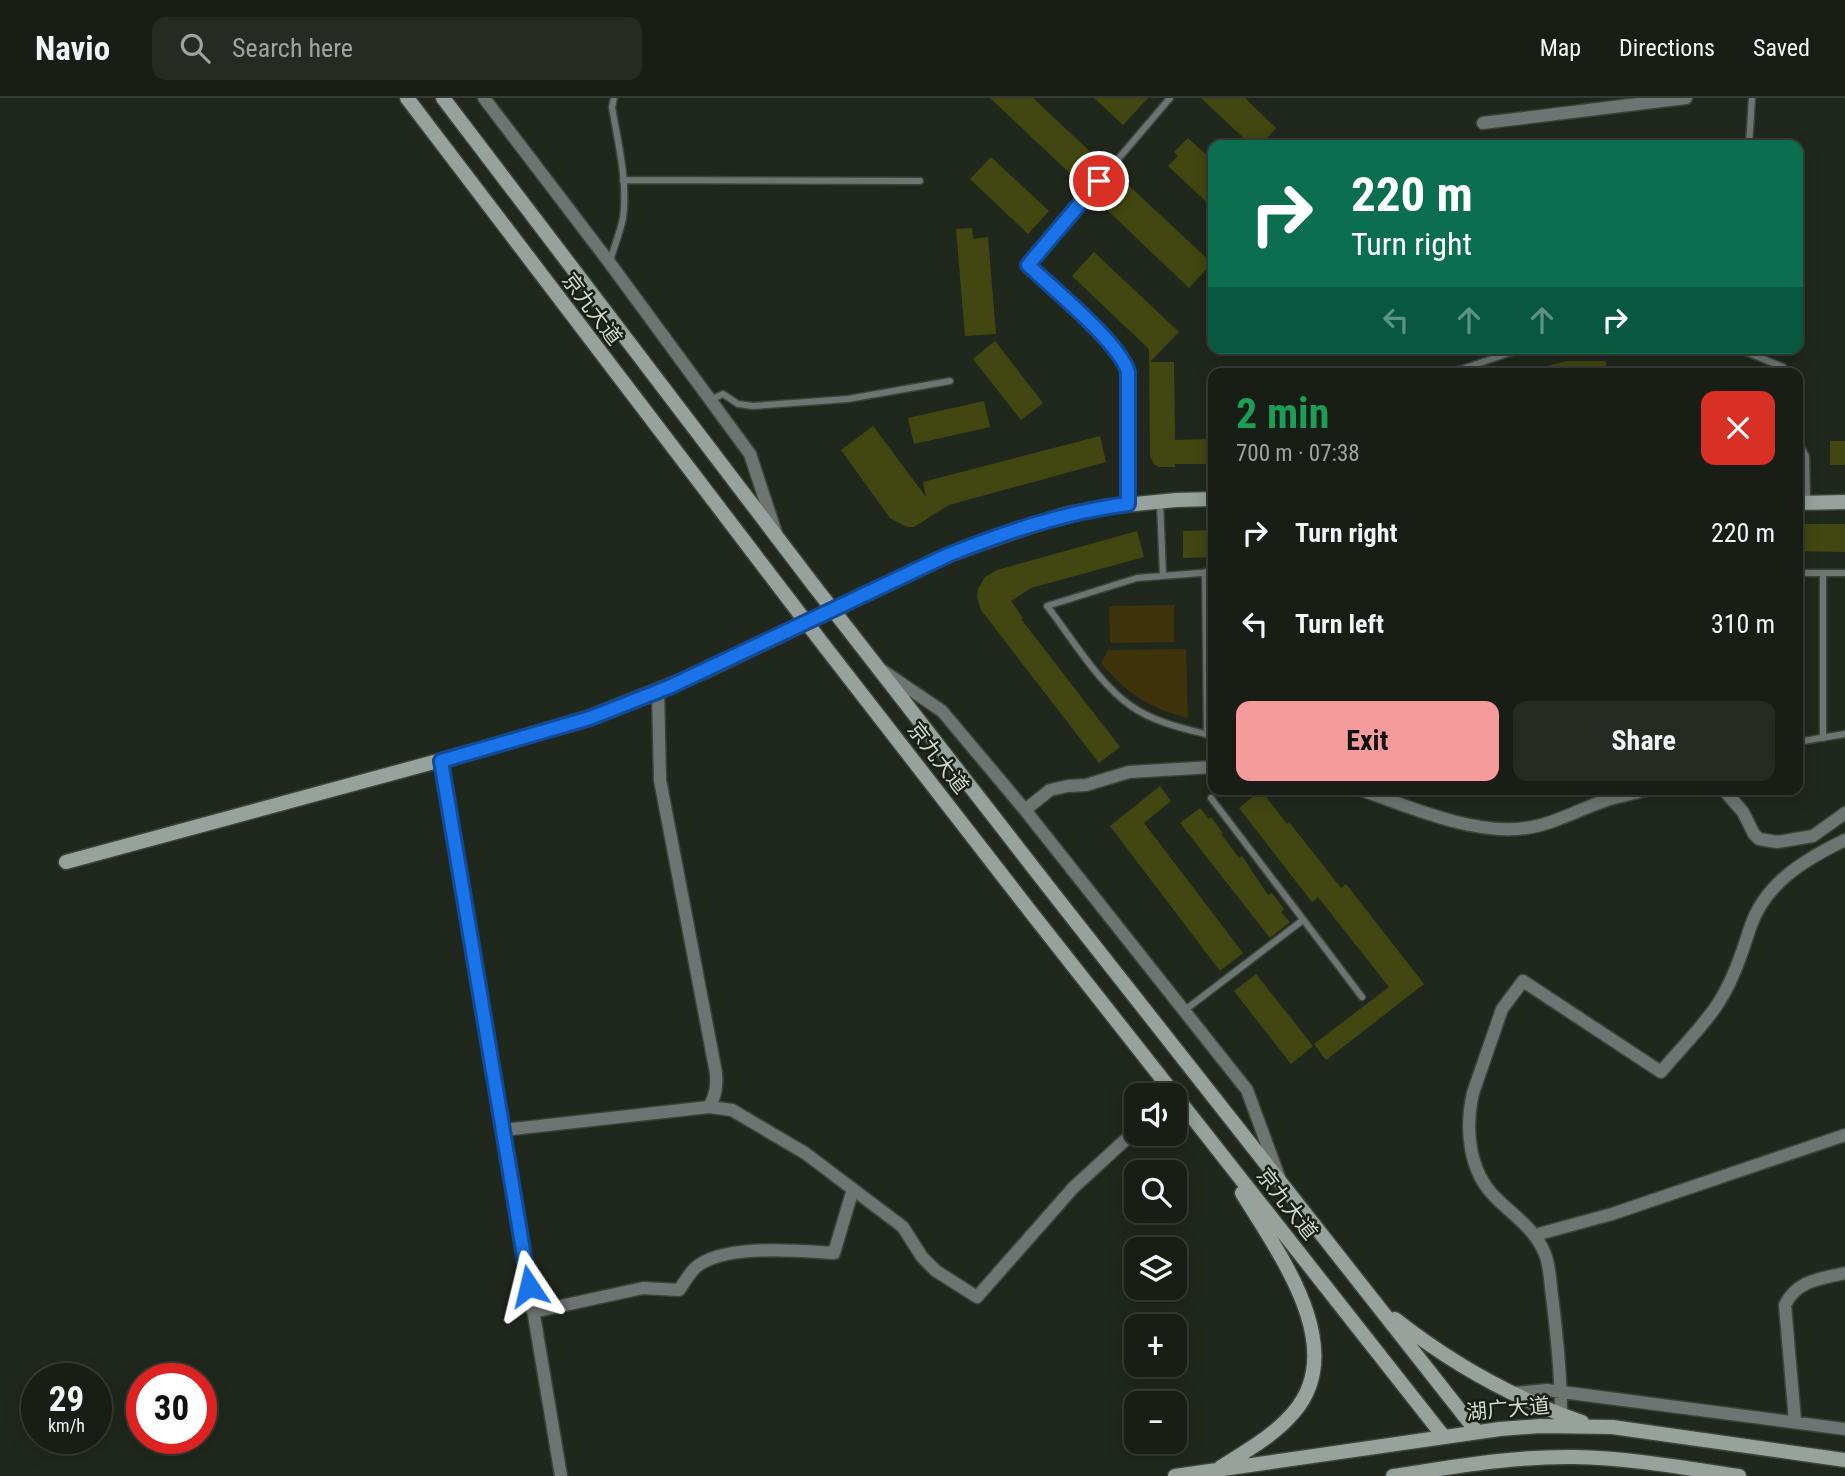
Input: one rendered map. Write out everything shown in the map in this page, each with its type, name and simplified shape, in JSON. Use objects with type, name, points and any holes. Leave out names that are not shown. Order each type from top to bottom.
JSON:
[{"type":"street","name":"京九大道","points":[[407,98],[826,648],[1162,1083]]},
{"type":"street","name":"京九大道","points":[[443,98],[877,667],[1477,1432]]},
{"type":"street","points":[[484,98],[751,454],[779,540]]},
{"type":"street","points":[[1483,122],[1686,98]]},
{"type":"street","points":[[66,862],[590,718],[737,657],[948,555],[1067,514],[1128,504],[1208,499]]},
{"type":"street","points":[[1803,503],[1845,502]]},
{"type":"street","points":[[877,667],[942,711],[1025,810],[1247,1090],[1281,1184]]},
{"type":"street","points":[[658,691],[660,780],[716,1073],[717,1088],[709,1107]]},
{"type":"street","points":[[441,761],[561,1476]]},
{"type":"street","points":[[1025,810],[1050,790],[1086,785],[1129,772],[1208,767]]},
{"type":"street","points":[[1375,795],[1430,816],[1500,830],[1542,825],[1627,795]]},
{"type":"street","points":[[1728,795],[1743,812],[1754,834],[1759,838],[1777,842],[1813,836],[1845,813]]},
{"type":"street","points":[[1561,1414],[1560,1360],[1547,1258],[1535,1235],[1484,1184],[1474,1161],[1469,1135],[1473,1093],[1502,1009],[1523,981],[1661,1072],[1719,1002],[1765,898],[1784,876],[1820,852],[1845,840]]},
{"type":"street","points":[[503,1130],[709,1107],[732,1110],[805,1153],[903,1227],[922,1257],[936,1271],[977,1297],[1073,1188],[1124,1141]]},
{"type":"street","name":"京九大道","points":[[1187,1114],[1444,1437]]},
{"type":"street","points":[[1535,1235],[1612,1213],[1845,1135]]},
{"type":"street","points":[[1208,1138],[1285,1263],[1307,1311],[1313,1333],[1315,1357],[1311,1381],[1295,1411],[1280,1427],[1218,1470]]},
{"type":"street","points":[[533,1312],[643,1288],[679,1290],[696,1268],[719,1256],[762,1250],[834,1254],[853,1189]]},
{"type":"street","points":[[1795,1421],[1785,1305],[1791,1293],[1801,1284],[1845,1273]]},
{"type":"street","points":[[1372,1299],[1437,1350],[1468,1370],[1561,1414],[1597,1427]]},
{"type":"street","points":[[1515,1393],[1547,1390],[1845,1429]]},
{"type":"street","name":"湖广大道","points":[[1175,1476],[1477,1432],[1540,1426],[1648,1431],[1845,1460]]},
{"type":"street","points":[[1393,1476],[1503,1460],[1575,1457],[1644,1462],[1740,1476]]},
{"type":"lane","points":[[609,262],[622,220],[623,180],[612,107],[614,98]]},
{"type":"lane","points":[[1128,504],[1126,365],[1113,345],[1028,265],[1170,98]]},
{"type":"lane","points":[[1749,140],[1752,98]]},
{"type":"lane","points":[[623,180],[920,181]]},
{"type":"lane","points":[[1465,368],[1506,354]]},
{"type":"lane","points":[[1751,354],[1784,368]]},
{"type":"lane","points":[[710,400],[723,394],[738,404],[753,406],[848,399],[950,381]]},
{"type":"lane","points":[[1803,451],[1806,456],[1803,491]]},
{"type":"lane","points":[[1160,501],[1163,575]]},
{"type":"lane","points":[[1208,572],[1137,578],[1047,606],[1111,690],[1131,706],[1157,720],[1208,735]]},
{"type":"lane","points":[[1803,573],[1845,573]]},
{"type":"lane","points":[[1823,573],[1823,738]]},
{"type":"lane","points":[[1803,741],[1845,734]]},
{"type":"lane","points":[[1211,798],[1362,997]]},
{"type":"lane","points":[[1184,1011],[1303,920]]},
{"type":"shaded area","points":[[1174,605],[1174,642],[1110,643],[1109,606]]},
{"type":"shaded area","points":[[1186,649],[1188,718],[1139,698],[1101,663],[1108,650]]},
{"type":"building","points":[[990,98],[1033,98],[1098,159],[1078,181]]},
{"type":"building","points":[[1094,98],[1148,98],[1123,125]]},
{"type":"building","points":[[1201,98],[1245,98],[1276,128],[1267,138],[1270,140],[1246,140]]},
{"type":"building","points":[[1188,138],[1208,156],[1208,203],[1168,166],[1178,156],[1174,152]]},
{"type":"building","points":[[991,157],[1049,211],[1028,234],[970,179]]},
{"type":"building","points":[[1125,182],[1208,259],[1208,267],[1189,288],[1103,206]]},
{"type":"building","points":[[972,228],[973,239],[988,237],[996,334],[965,336],[956,229]]},
{"type":"building","points":[[1094,252],[1179,332],[1150,362],[1174,362],[1175,440],[1208,439],[1208,464],[1158,467],[1154,464],[1150,457],[1149,349],[1072,276]]},
{"type":"building","points":[[995,341],[1043,403],[1021,420],[973,359]]},
{"type":"building","points":[[1566,361],[1606,361],[1606,368],[1540,368]]},
{"type":"building","points":[[984,401],[990,427],[914,444],[908,418]]},
{"type":"building","points":[[873,426],[926,497],[923,482],[1100,436],[1106,462],[949,505],[914,527],[907,527],[890,518],[841,450]]},
{"type":"building","points":[[1830,441],[1845,441],[1845,465],[1830,465]]},
{"type":"building","points":[[1803,524],[1845,524],[1845,552],[1803,551]]},
{"type":"building","points":[[1208,530],[1208,557],[1183,558],[1183,531]]},
{"type":"building","points":[[1137,531],[1144,557],[1031,588],[1011,601],[1023,618],[1021,619],[1120,747],[1099,763],[981,610],[977,597],[978,589],[985,577],[997,570]]},
{"type":"building","points":[[1160,786],[1171,801],[1144,823],[1243,953],[1220,971],[1110,826]]},
{"type":"building","points":[[1255,795],[1265,795],[1341,888],[1346,884],[1424,984],[1326,1060],[1314,1044],[1389,987],[1318,897],[1312,902],[1239,808]]},
{"type":"building","points":[[1200,808],[1209,819],[1211,817],[1239,858],[1242,856],[1268,895],[1272,893],[1284,909],[1281,912],[1290,922],[1270,938],[1180,823]]},
{"type":"building","points":[[1256,974],[1313,1046],[1291,1064],[1234,991]]},
{"type":"route","points":[[529,1286],[441,761],[590,718],[630,703],[976,544],[1067,514],[1128,504],[1126,365],[1113,345],[1028,265],[1099,181]]}]
